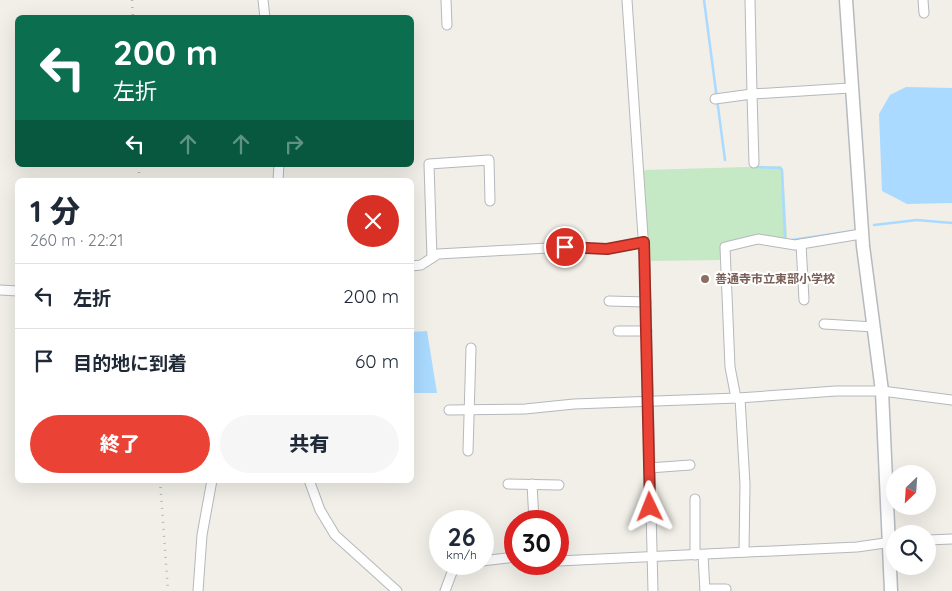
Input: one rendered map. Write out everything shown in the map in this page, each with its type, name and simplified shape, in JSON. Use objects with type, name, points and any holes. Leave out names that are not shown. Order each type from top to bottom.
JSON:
[{"type":"street","points":[[262,0],[264,15]]},
{"type":"street","points":[[446,0],[448,25]]},
{"type":"street","points":[[627,0],[644,242],[653,591]]},
{"type":"street","points":[[750,0],[754,163]]},
{"type":"street","points":[[846,0],[850,88],[862,234],[882,391],[891,525]]},
{"type":"street","points":[[923,0],[924,13]]},
{"type":"street","points":[[717,99],[752,94],[850,88]]},
{"type":"street","points":[[432,258],[429,164],[489,160],[490,201]]},
{"type":"street","points":[[744,552],[745,484],[738,398],[730,367],[725,246],[758,239],[801,244],[862,234]]},
{"type":"street","points":[[414,266],[421,265],[438,254],[565,247],[607,249],[644,242]]},
{"type":"street","points":[[801,244],[804,300]]},
{"type":"street","points":[[0,290],[15,291]]},
{"type":"street","points":[[609,301],[646,302]]},
{"type":"street","points":[[824,324],[874,327]]},
{"type":"street","points":[[618,331],[647,331]]},
{"type":"street","points":[[468,451],[471,348]]},
{"type":"street","points":[[449,410],[525,409],[649,400],[882,391],[952,400]]},
{"type":"street","points":[[649,468],[690,465]]},
{"type":"street","points":[[198,591],[202,535],[211,483]]},
{"type":"street","points":[[309,483],[320,510],[335,535],[397,591]]},
{"type":"street","points":[[508,484],[559,485]]},
{"type":"street","points":[[532,484],[533,510]]},
{"type":"street","points":[[696,499],[699,555],[705,590],[726,589]]},
{"type":"street","points":[[936,540],[952,539]]},
{"type":"street","points":[[569,562],[857,547],[886,543]]},
{"type":"street","points":[[445,591],[451,575]]},
{"type":"street","points":[[891,575],[891,591]]},
{"type":"green space","points":[[781,166],[783,169],[786,241],[756,236],[722,243],[723,260],[648,261],[643,174],[645,170]]},
{"type":"water","points":[[906,87],[952,88],[952,203],[907,204],[882,191],[879,114],[890,95]]},
{"type":"water","points":[[427,331],[437,393],[414,393],[414,332]]},
{"type":"waterway","points":[[704,0],[725,160]]},
{"type":"waterway","points":[[758,167],[780,168],[782,170],[785,239]]},
{"type":"waterway","points":[[874,225],[917,220],[952,223]]},
{"type":"waterway","points":[[792,240],[853,231]]},
{"type":"railway","points":[[132,0],[133,15]]},
{"type":"railway","points":[[139,167],[139,178]]},
{"type":"railway","points":[[160,483],[168,591]]},
{"type":"place","name":"善通寺市立東部小学校","points":[[705,279]]},
{"type":"route","points":[[565,247],[607,249],[644,242],[650,507]]}]
